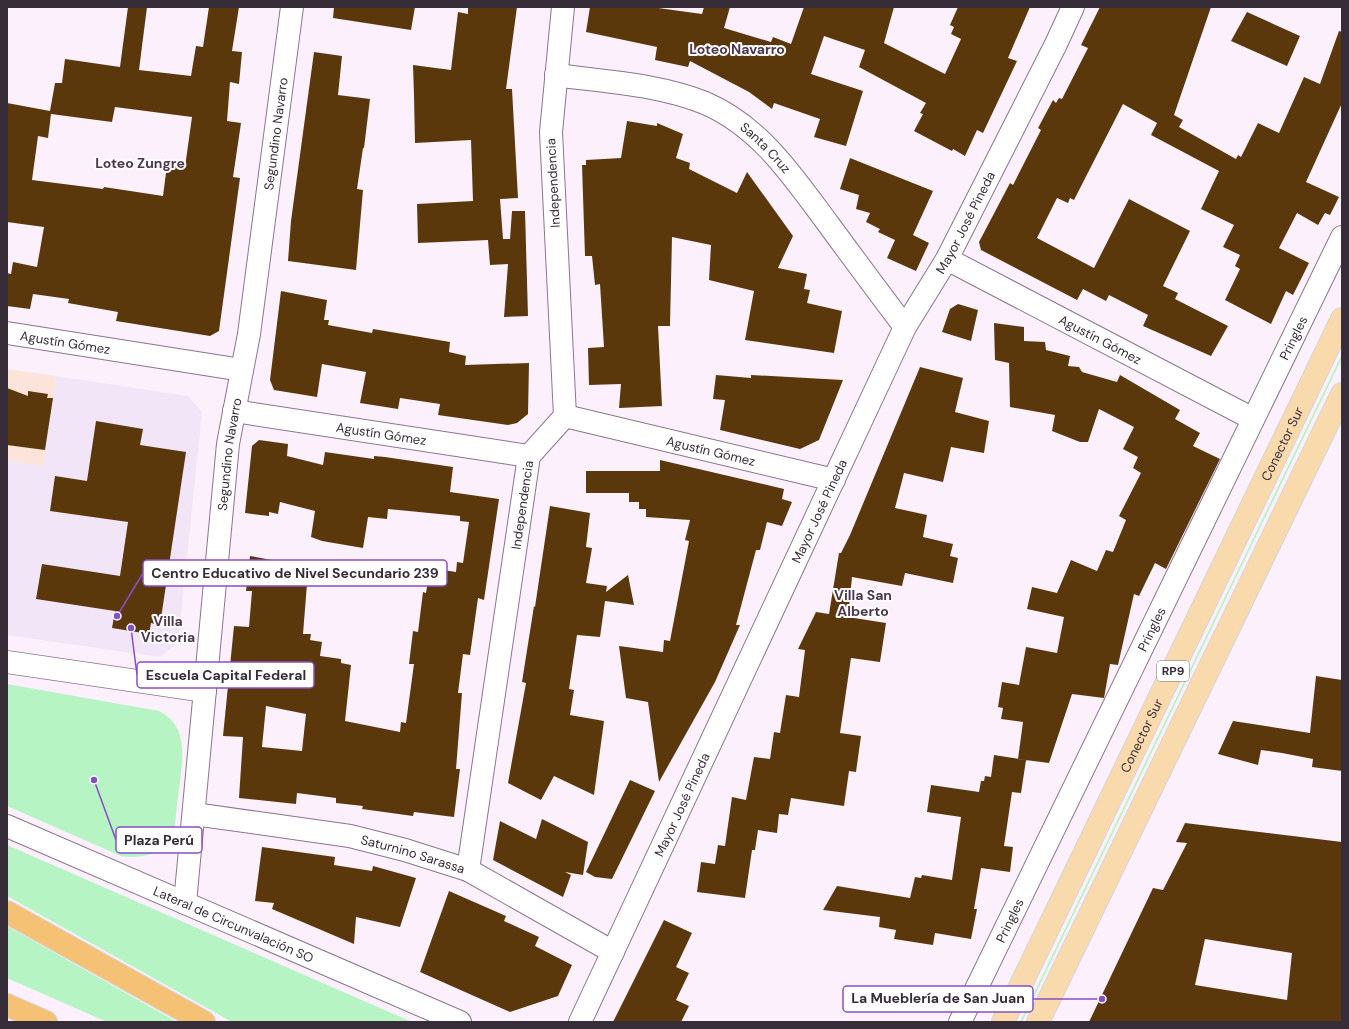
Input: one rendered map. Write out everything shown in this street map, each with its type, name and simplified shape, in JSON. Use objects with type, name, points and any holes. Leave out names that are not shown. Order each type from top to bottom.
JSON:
[{"type":"highway","points":[[7,912],[204,1022]]},
{"type":"highway","points":[[7,1005],[46,1022]]},
{"type":"main road","name":"Conector Sur","points":[[1003,1022],[1342,319]]},
{"type":"main road","name":"RP9","points":[[1038,1022],[1342,394]]},
{"type":"street","name":"Segundino Navarro","points":[[185,904],[228,444],[250,327],[292,7]]},
{"type":"street","name":"Independencia","points":[[468,870],[529,456],[565,416],[551,132],[564,7]]},
{"type":"street","name":"Mayor José Pineda","points":[[580,1022],[905,327],[947,260],[1056,44],[1073,7]]},
{"type":"street","name":"Santa Cruz","points":[[556,75],[680,94],[706,104],[749,130],[779,158],[905,327]]},
{"type":"street","name":"Pringles","points":[[960,1022],[1342,237]]},
{"type":"street","name":"Agustín Gómez","points":[[947,260],[1254,419]]},
{"type":"street","name":"Agustín Gómez","points":[[7,333],[242,370]]},
{"type":"street","name":"Agustín Gómez","points":[[234,410],[529,456]]},
{"type":"street","name":"Agustín Gómez","points":[[565,416],[834,480]]},
{"type":"street","points":[[7,662],[205,691]]},
{"type":"street","name":"Saturnino Sarassa","points":[[194,814],[350,836],[405,850],[468,870],[613,952]]},
{"type":"street","name":"Lateral de Circunvalación SO","points":[[7,826],[460,1022]]},
{"type":"shaded area","points":[[7,369],[56,376],[43,466],[7,460]]},
{"type":"shaded area","points":[[56,376],[188,396],[202,412],[178,643],[160,657],[7,635],[7,460],[43,465]]},
{"type":"green space","points":[[1342,354],[1342,358],[1022,1022],[1020,1022]]},
{"type":"green space","points":[[7,684],[159,711],[168,717],[175,725],[182,742],[182,762],[175,825],[172,834],[161,848],[139,857],[121,856],[7,806]]},
{"type":"green space","points":[[7,845],[412,1022],[232,1022],[7,896]]},
{"type":"green space","points":[[7,926],[177,1022],[107,1022],[7,978]]},
{"type":"building","points":[[128,7],[147,7],[139,70],[191,76],[196,46],[203,47],[209,7],[239,7],[232,51],[242,52],[239,84],[230,82],[227,121],[241,123],[233,177],[240,178],[219,331],[210,336],[116,321],[118,312],[68,303],[69,299],[33,294],[30,309],[7,306],[7,273],[11,274],[13,262],[37,267],[44,227],[7,222],[7,103],[50,111],[55,83],[62,83],[65,59],[120,67]],"holes":[[[115,107],[192,117],[185,167],[167,165],[163,196],[104,187],[103,189],[32,180],[38,136],[48,138],[51,114],[112,122]]]},
{"type":"building","points":[[334,7],[415,7],[411,30],[333,18]]},
{"type":"building","points":[[468,7],[517,7],[506,89],[512,89],[518,198],[500,199],[503,239],[510,239],[512,211],[525,211],[528,316],[504,317],[508,264],[490,265],[488,240],[418,243],[417,204],[473,201],[471,140],[415,143],[413,65],[451,70],[458,12],[468,14]]},
{"type":"building","points":[[590,7],[651,7],[702,14],[704,7],[730,7],[724,28],[771,42],[773,37],[791,44],[804,7],[894,7],[884,43],[945,74],[961,39],[951,34],[954,27],[950,25],[958,7],[1030,7],[1008,58],[1017,61],[983,133],[977,130],[965,156],[953,149],[952,151],[914,131],[923,114],[920,113],[926,103],[859,67],[865,50],[824,36],[811,74],[863,91],[846,146],[814,137],[820,119],[774,103],[772,109],[749,92],[690,61],[688,67],[655,60],[657,47],[586,32]]},
{"type":"building","points":[[1100,7],[1211,7],[1174,115],[1183,120],[1179,127],[1236,159],[1238,155],[1241,157],[1258,123],[1279,133],[1304,77],[1320,84],[1339,31],[1342,32],[1342,103],[1306,182],[1339,197],[1330,215],[1325,213],[1318,225],[1297,213],[1279,248],[1309,263],[1293,295],[1286,291],[1271,324],[1225,300],[1240,269],[1235,266],[1240,255],[1223,247],[1234,225],[1201,209],[1219,171],[1151,135],[1157,123],[1123,104],[1074,200],[1070,198],[1068,203],[1057,198],[1037,238],[1094,268],[1129,199],[1190,231],[1163,286],[1178,293],[1175,299],[1228,326],[1211,356],[1143,326],[1148,315],[1109,295],[1106,301],[1083,289],[1077,300],[981,250],[979,242],[1010,183],[1013,185],[1041,130],[1038,128],[1053,100],[1056,103],[1059,98],[1062,99],[1088,48],[1081,45]]},
{"type":"building","points":[[1247,12],[1300,36],[1287,66],[1231,41]]},
{"type":"building","points":[[314,52],[342,56],[338,95],[370,99],[357,189],[363,190],[356,270],[288,261],[291,221]]},
{"type":"building","points":[[627,121],[657,126],[657,123],[683,134],[676,158],[690,163],[689,169],[737,193],[747,172],[793,236],[778,268],[807,274],[804,289],[810,290],[807,303],[842,311],[834,353],[745,340],[754,291],[709,280],[711,245],[672,237],[670,326],[658,326],[662,406],[619,408],[621,384],[589,385],[588,348],[604,347],[600,284],[595,285],[592,256],[585,256],[582,165],[586,165],[586,160],[621,158]]},
{"type":"building","points":[[850,158],[933,191],[913,235],[929,243],[916,271],[887,258],[895,240],[878,232],[880,229],[866,222],[870,213],[856,209],[859,195],[840,189]]},
{"type":"building","points":[[281,291],[327,300],[324,320],[329,320],[328,325],[372,333],[373,329],[450,342],[449,352],[466,356],[465,365],[529,363],[528,414],[517,423],[508,425],[438,415],[440,404],[400,398],[398,409],[360,403],[366,372],[322,364],[317,397],[274,390],[270,380]]},
{"type":"building","points":[[958,304],[978,310],[971,341],[942,332],[950,309]]},
{"type":"building","points":[[994,323],[1024,327],[1024,341],[1045,342],[1046,350],[1070,356],[1068,366],[1079,367],[1082,372],[1117,382],[1120,375],[1180,410],[1175,419],[1200,433],[1193,446],[1220,459],[1166,569],[1155,563],[1139,596],[1134,594],[1118,665],[1110,664],[1104,698],[1072,694],[1049,763],[1018,759],[1023,722],[1001,719],[1003,708],[998,707],[1002,682],[1019,685],[1026,647],[1057,653],[1064,617],[1027,609],[1032,587],[1057,593],[1071,560],[1097,571],[1106,550],[1113,552],[1126,520],[1119,516],[1141,473],[1133,468],[1138,457],[1123,449],[1134,427],[1099,409],[1088,442],[1080,442],[1052,431],[1055,415],[1010,407],[1009,363],[995,360]]},
{"type":"building","points":[[920,367],[963,378],[955,412],[989,421],[984,453],[951,447],[943,482],[904,473],[895,508],[927,515],[923,537],[953,544],[950,556],[958,558],[953,583],[905,573],[902,586],[852,577],[848,617],[886,623],[880,662],[851,658],[840,733],[861,736],[856,772],[849,771],[844,806],[791,798],[788,815],[779,814],[777,833],[758,830],[755,850],[752,850],[745,898],[697,892],[701,862],[715,864],[718,845],[725,846],[732,797],[746,800],[754,757],[770,759],[774,732],[780,733],[786,695],[799,697],[805,650],[798,649],[816,612],[829,614],[839,553],[841,553],[850,535]]},
{"type":"building","points":[[716,375],[751,378],[751,375],[843,380],[819,440],[800,449],[720,430],[725,400],[713,399]]},
{"type":"building","points":[[7,388],[28,396],[28,391],[48,394],[47,398],[53,398],[45,450],[7,445]]},
{"type":"building","points":[[96,421],[143,429],[140,445],[186,452],[160,625],[151,623],[149,634],[112,628],[115,611],[36,599],[42,564],[120,576],[128,522],[50,511],[55,476],[87,481]]},
{"type":"building","points":[[259,440],[288,444],[287,456],[323,465],[325,452],[374,459],[374,456],[385,457],[453,467],[450,492],[499,499],[484,600],[478,598],[470,655],[463,654],[458,693],[462,693],[456,769],[460,769],[454,817],[414,812],[413,816],[362,809],[363,806],[336,803],[336,798],[297,793],[296,804],[239,798],[243,737],[223,736],[234,626],[249,627],[252,591],[246,591],[250,556],[272,560],[270,569],[298,574],[297,583],[307,584],[303,634],[311,634],[310,640],[322,642],[320,656],[341,659],[341,663],[351,665],[345,721],[400,732],[401,722],[406,723],[414,664],[409,664],[413,631],[418,632],[423,592],[426,593],[430,568],[456,572],[457,562],[463,563],[469,522],[460,521],[460,516],[388,509],[387,519],[368,517],[363,548],[322,541],[311,537],[315,511],[280,502],[278,514],[269,512],[269,516],[245,513],[252,446]],"holes":[[[266,706],[306,714],[302,751],[262,747]]]},
{"type":"building","points":[[660,460],[784,489],[782,499],[792,502],[782,526],[767,522],[760,550],[756,550],[736,625],[740,625],[715,682],[659,782],[648,702],[626,698],[619,646],[663,652],[664,640],[670,641],[689,541],[685,540],[690,520],[646,517],[646,509],[639,509],[639,502],[629,502],[629,493],[586,493],[586,471],[660,471]]},
{"type":"building","points":[[550,506],[590,513],[586,547],[592,548],[586,583],[607,586],[606,592],[628,575],[634,605],[605,601],[600,637],[577,635],[569,689],[574,690],[570,715],[604,721],[594,795],[554,776],[541,800],[508,783],[526,683],[522,682]]},
{"type":"building","points":[[1316,676],[1342,680],[1342,771],[1312,767],[1313,759],[1261,750],[1258,765],[1218,754],[1233,721],[1310,733]]},
{"type":"building","points":[[994,755],[1026,760],[1021,793],[1012,792],[1004,846],[1013,847],[1010,872],[981,868],[974,909],[977,909],[971,939],[935,933],[933,945],[894,939],[896,930],[879,927],[880,917],[823,910],[837,886],[910,898],[915,877],[921,878],[922,875],[952,880],[961,817],[927,812],[931,785],[979,792],[981,781],[984,781],[985,776],[991,777]]},
{"type":"building","points":[[630,780],[655,791],[612,879],[595,877],[586,872]]},
{"type":"building","points":[[542,819],[588,842],[583,875],[565,872],[571,875],[563,897],[493,860],[500,821],[536,839]]},
{"type":"building","points":[[1185,823],[1342,842],[1342,1022],[1089,1022],[1153,888],[1163,890],[1187,843],[1176,842]],"holes":[[[1205,939],[1292,953],[1287,1000],[1195,985]]]},
{"type":"building","points":[[262,847],[335,857],[334,865],[372,871],[373,866],[416,878],[400,927],[356,917],[354,944],[272,909],[274,903],[255,901]]},
{"type":"building","points":[[449,891],[506,916],[504,921],[539,937],[535,946],[572,965],[558,996],[510,1012],[420,972]]},
{"type":"building","points":[[664,920],[692,933],[676,967],[689,973],[676,1000],[689,1006],[681,1022],[613,1022]]},
{"type":"place","name":"Centro Educativo de Nivel Secundario 239","points":[[117,616]]},
{"type":"place","name":"Escuela Capital Federal","points":[[131,628]]},
{"type":"place","name":"Plaza Perú","points":[[94,780]]},
{"type":"place","name":"La Mueblería de San Juan","points":[[1102,999]]},
{"type":"district","name":"Loteo Navarro","points":[[737,49]]},
{"type":"district","name":"Loteo Zungre","points":[[140,163]]},
{"type":"district","name":"Villa San Alberto","points":[[863,604]]},
{"type":"district","name":"Villa Victoria","points":[[168,630]]}]
